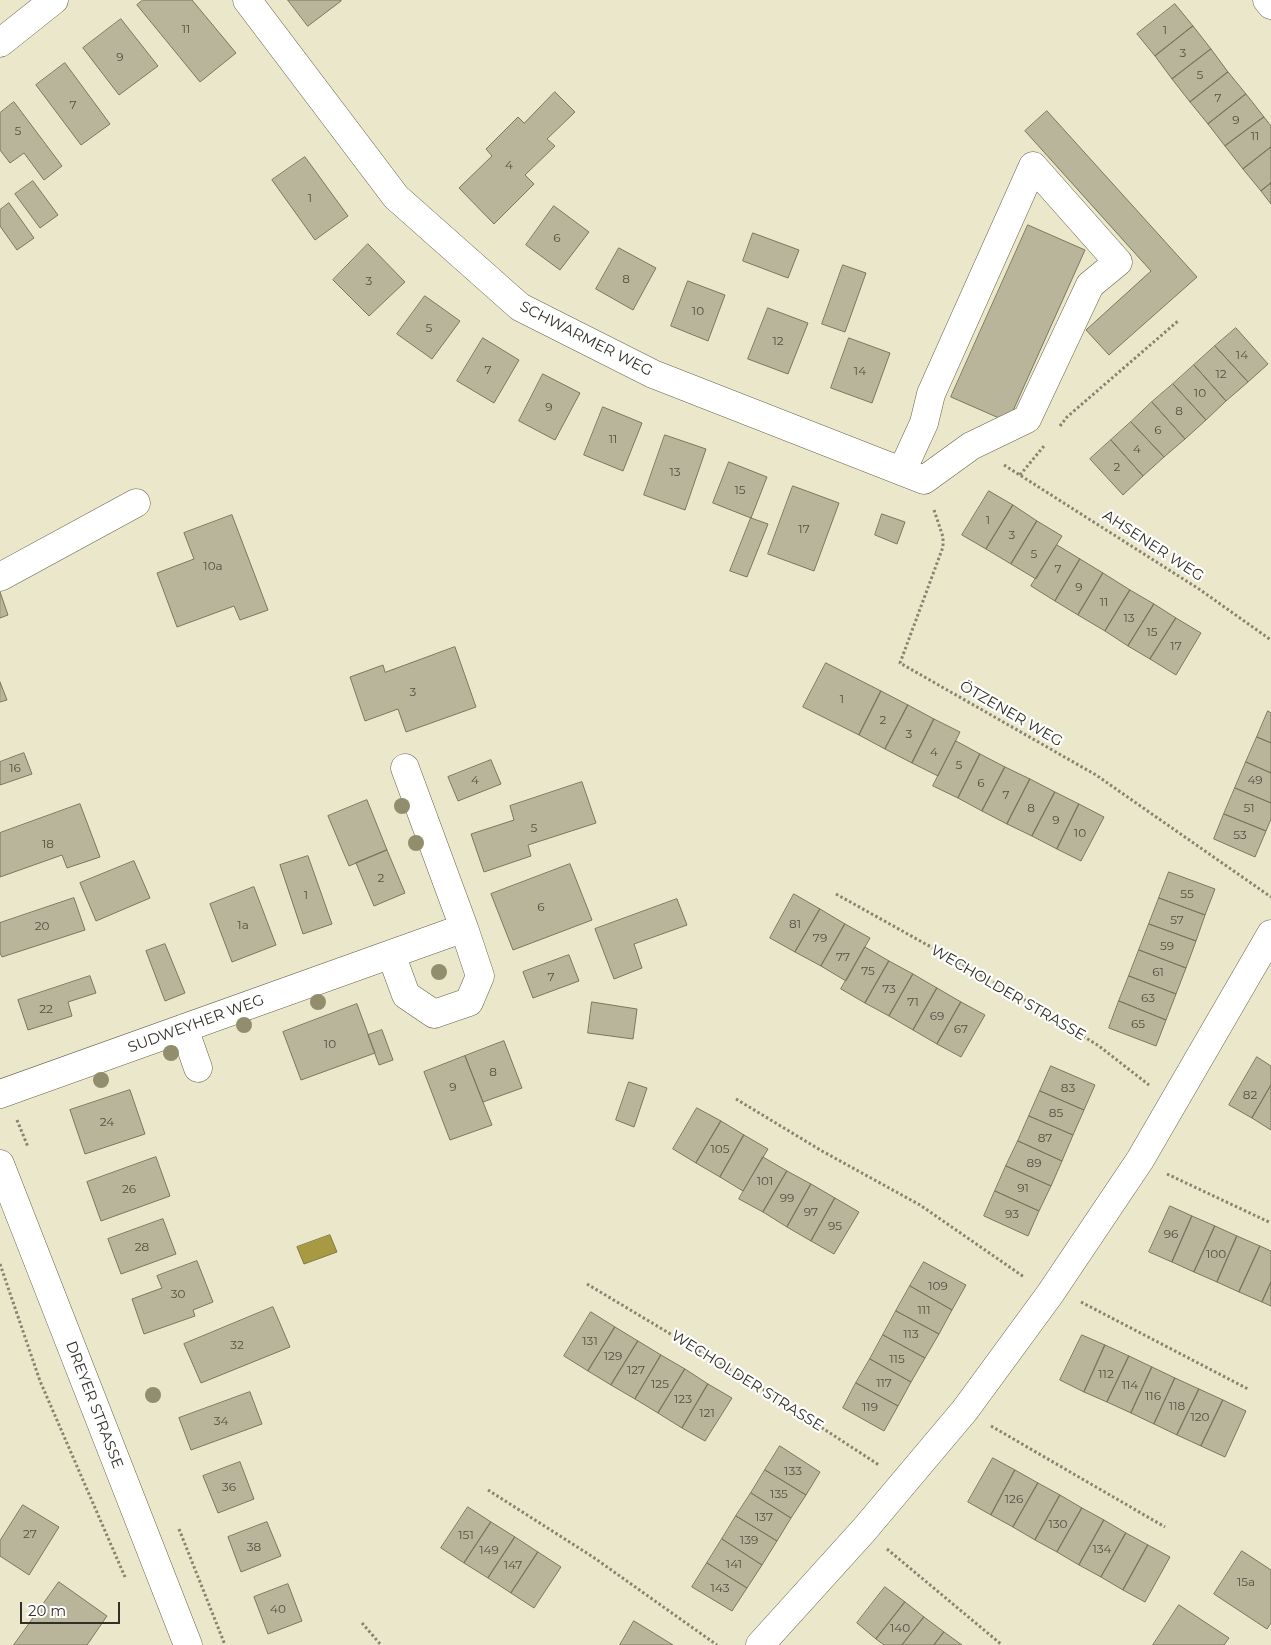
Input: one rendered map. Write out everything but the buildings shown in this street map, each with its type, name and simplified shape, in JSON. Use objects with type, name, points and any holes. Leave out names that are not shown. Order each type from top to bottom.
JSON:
[{"type":"street","points":[[0,43],[54,0]]},
{"type":"street","name":"SCHWARMER WEG","points":[[247,0],[396,196],[520,307],[653,374],[913,475]]},
{"type":"street","points":[[1267,0],[1271,5]]},
{"type":"street","points":[[1033,166],[1118,262],[1090,285],[1027,419],[913,475],[932,394],[1033,166]]},
{"type":"street","points":[[0,577],[136,503]]},
{"type":"street","points":[[391,954],[406,995],[434,1014],[469,1002],[480,976],[405,768]]},
{"type":"street","name":"SUDWEYHER WEG","points":[[0,1094],[464,928]]},
{"type":"street","points":[[760,1645],[864,1530],[965,1410],[1052,1291],[1140,1160],[1270,941]]},
{"type":"street","points":[[184,1028],[198,1068]]},
{"type":"street","name":"DREYER STRASSE","points":[[0,1164],[188,1645]]},
{"type":"path","points":[[1056,432],[1067,417],[1178,321]]},
{"type":"path","points":[[1020,475],[1050,439]]},
{"type":"path","name":"AHSENER WEG","points":[[998,461],[1199,589],[1271,640]]},
{"type":"path","name":"ÖTZENER WEG","points":[[913,475],[943,537],[943,546],[900,663],[1096,775],[1271,897]]},
{"type":"path","name":"WECHOLDER STRASSE","points":[[836,894],[1017,995],[1106,1051],[1172,1104]]},
{"type":"path","points":[[736,1099],[822,1151],[920,1205],[1052,1291],[1248,1389]]},
{"type":"path","points":[[1140,1160],[1271,1223]]},
{"type":"path","points":[[0,1264],[40,1381],[127,1581]]},
{"type":"path","name":"WECHOLDER STRASSE","points":[[587,1284],[764,1390],[905,1481]]},
{"type":"path","points":[[965,1410],[1165,1527]]},
{"type":"path","points":[[488,1490],[593,1557],[717,1645]]},
{"type":"path","points":[[864,1530],[1002,1645]]},
{"type":"path","points":[[362,1622],[381,1645]]},
{"type":"shaded area","points":[[330,1235],[337,1252],[304,1264],[297,1247]]}]
